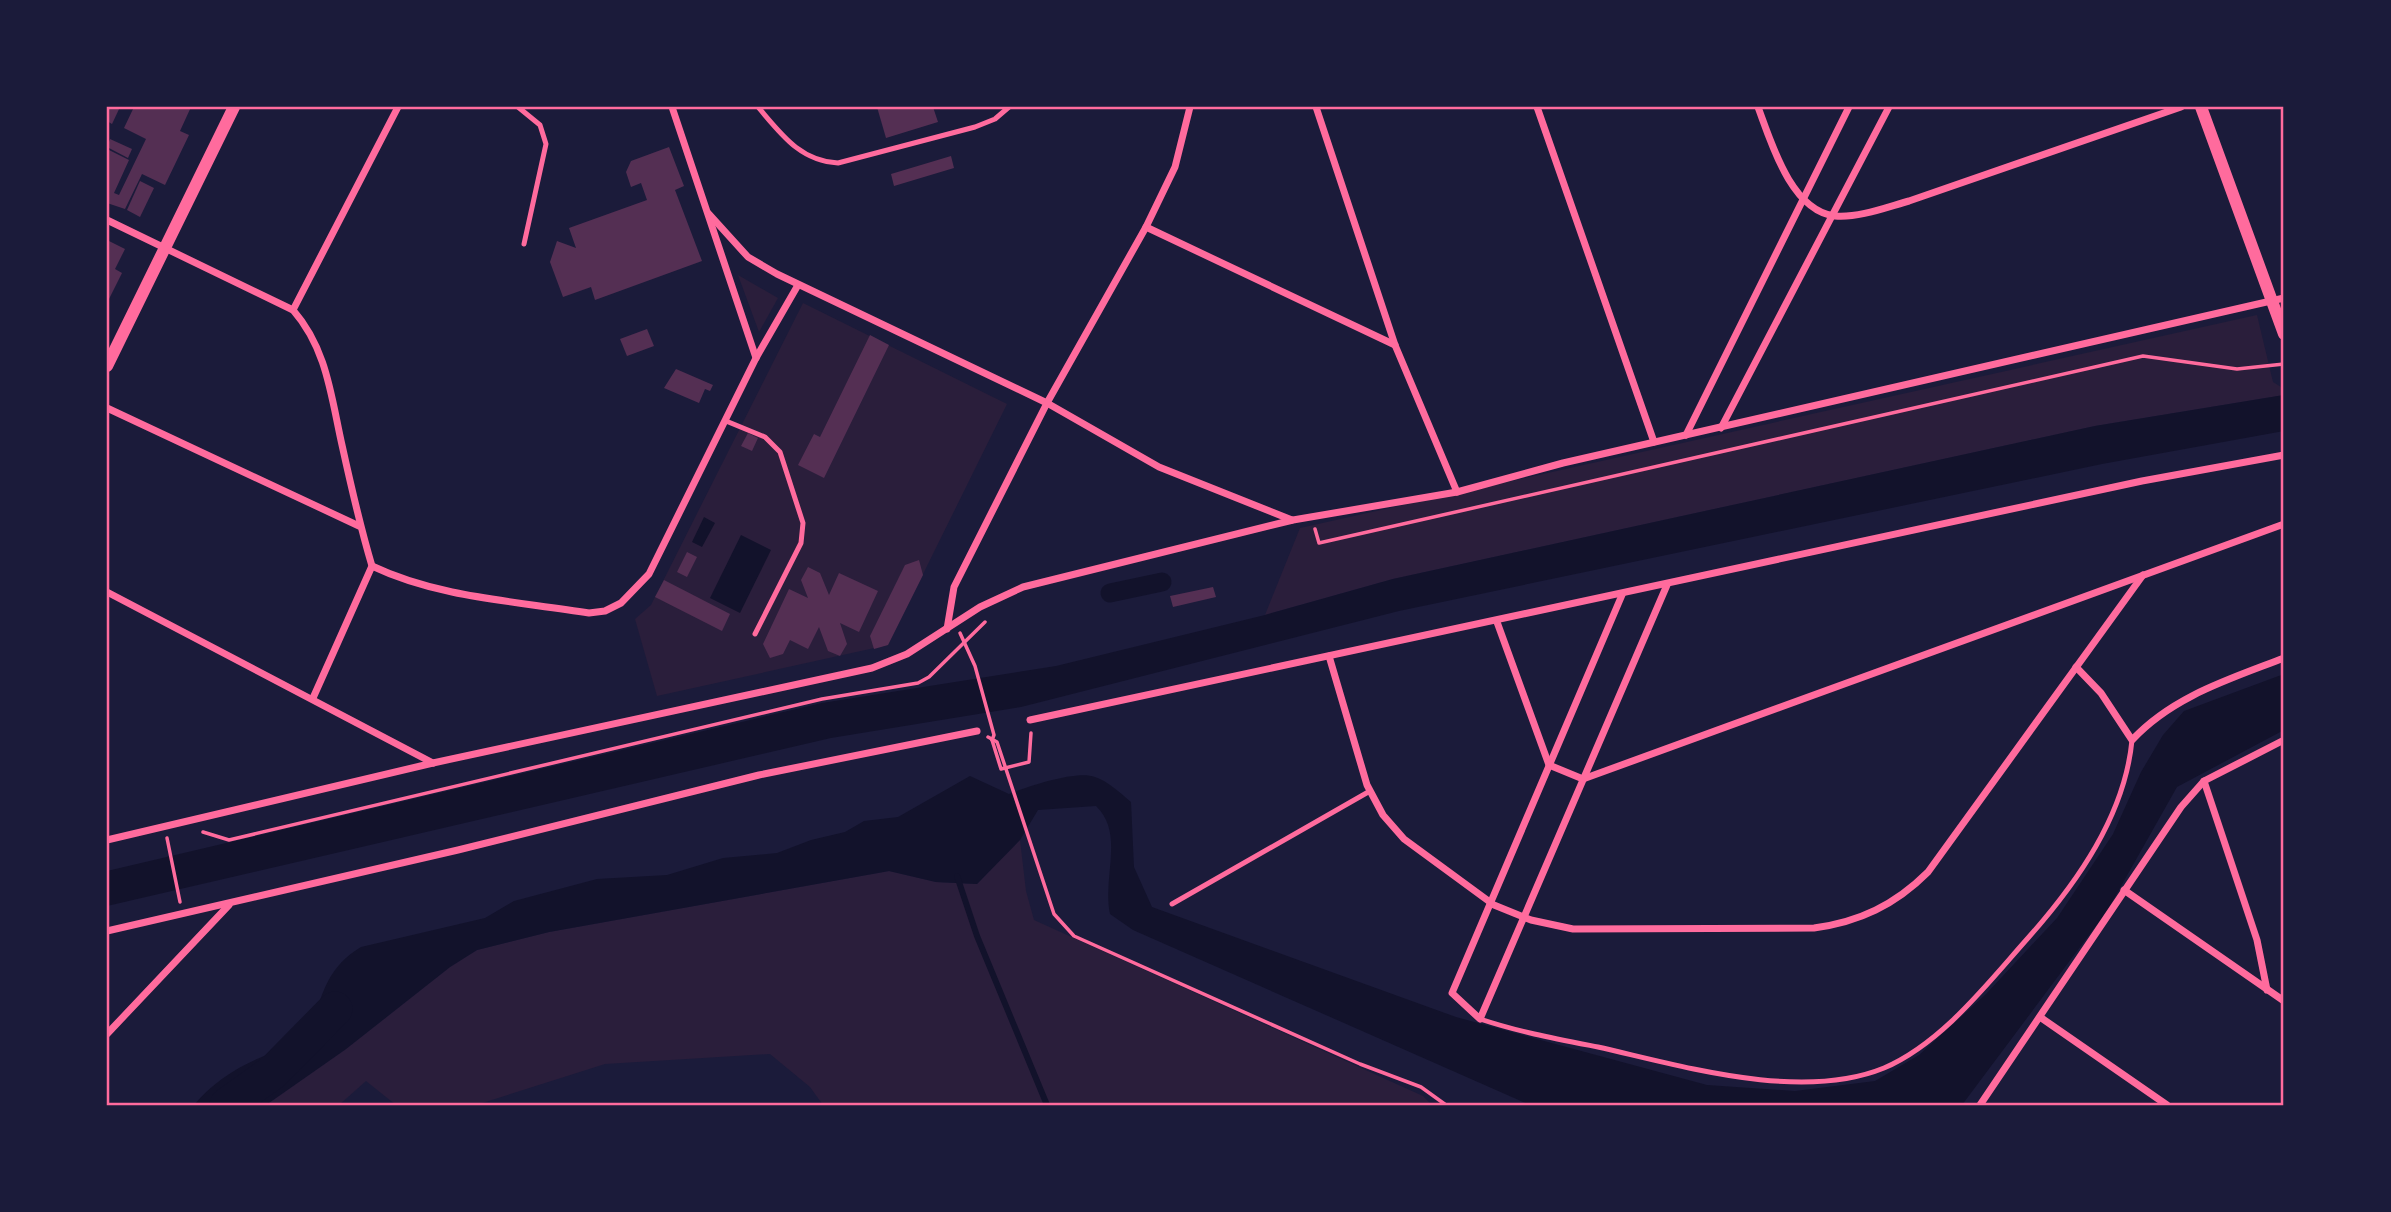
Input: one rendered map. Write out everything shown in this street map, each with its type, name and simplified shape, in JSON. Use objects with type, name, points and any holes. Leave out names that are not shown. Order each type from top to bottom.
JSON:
[{"type":"street","points":[[107,366],[234,107]]},
{"type":"street","points":[[293,310],[398,107]]},
{"type":"street","points":[[672,107],[756,358]]},
{"type":"street","points":[[947,629],[954,587],[1047,404],[1146,228],[1175,167],[1190,107]]},
{"type":"street","points":[[1315,107],[1395,345],[1457,492]]},
{"type":"street","points":[[1537,107],[1654,442]]},
{"type":"street","points":[[1758,107],[1771,144],[1802,200],[1834,216],[1868,212],[1909,201],[2181,107]]},
{"type":"street","points":[[1686,435],[1849,107]]},
{"type":"street","points":[[1721,428],[1889,107]]},
{"type":"street","points":[[2201,107],[2279,299],[2284,334]]},
{"type":"street","points":[[709,214],[748,257],[799,285],[1047,404],[1159,467],[1293,520]]},
{"type":"street","points":[[107,220],[293,310],[313,334],[323,358],[359,526],[372,566],[313,698]]},
{"type":"street","points":[[1146,228],[1395,345]]},
{"type":"street","points":[[372,566],[400,579],[433,588],[589,613],[605,611],[621,603],[649,574],[756,358],[799,285]]},
{"type":"street","points":[[107,840],[433,764],[872,668],[907,654],[998,597],[1023,587],[1293,520],[1457,492],[1563,463],[2279,299]]},
{"type":"street","points":[[107,408],[359,526]]},
{"type":"street","points":[[1030,720],[1497,622],[2142,481],[2284,455]]},
{"type":"street","points":[[1497,622],[1549,765],[1583,779],[2284,524]]},
{"type":"street","points":[[1329,656],[1370,791],[1383,815],[1404,839],[1489,901],[1523,917],[1551,926],[1587,929],[1814,928],[1866,916],[1899,898],[1928,872],[2143,575]]},
{"type":"street","points":[[1622,595],[1452,992],[1480,1019],[1667,585]]},
{"type":"street","points":[[107,592],[313,698],[433,764]]},
{"type":"street","points":[[2076,667],[2101,693],[2132,740],[2150,720],[2201,690],[2284,658]]},
{"type":"street","points":[[107,931],[458,850],[759,775],[977,731]]},
{"type":"street","points":[[1980,1105],[2181,807],[2204,781],[2284,740]]},
{"type":"street","points":[[2204,781],[2257,940],[2267,989]]},
{"type":"street","points":[[2124,890],[2284,1001]]},
{"type":"street","points":[[107,1034],[230,904]]},
{"type":"street","points":[[2040,1017],[2167,1105]]},
{"type":"lane","points":[[518,107],[540,125],[546,144],[524,244]]},
{"type":"lane","points":[[758,107],[798,150],[817,160],[838,163],[975,127],[995,119],[1009,107]]},
{"type":"lane","points":[[726,421],[765,437],[780,452],[803,523],[801,542],[755,634]]},
{"type":"lane","points":[[1480,1019],[1526,1034],[1741,1077],[1819,1082],[1883,1068],[1914,1051],[1941,1030],[2052,911],[2094,850],[2126,778],[2132,740]]},
{"type":"lane","points":[[1172,904],[1370,791]]},
{"type":"path","points":[[1313,517],[1318,542],[2143,356],[2237,369],[2284,364]]},
{"type":"path","points":[[956,624],[975,666],[1001,769],[1029,762],[1031,731]]},
{"type":"path","points":[[993,737],[997,742],[1026,839],[1054,914],[1073,936],[1360,1064],[1421,1087],[1446,1105]]},
{"type":"path","points":[[171,855],[178,892]]},
{"type":"shaded area","points":[[738,275],[778,298],[759,332]]},
{"type":"shaded area","points":[[803,303],[1007,404],[888,645],[657,696],[635,619],[651,605]]},
{"type":"shaded area","points":[[2257,315],[2273,382],[2284,389],[2284,395],[2095,426],[1393,579],[1265,615],[1300,528]]},
{"type":"shaded area","points":[[2284,395],[2284,431],[2102,464],[1399,611],[1021,707],[831,738],[107,906],[107,871],[822,703],[1056,666],[1265,615],[1393,579],[2095,426]]},
{"type":"shaded area","points":[[704,517],[715,523],[702,547],[692,542]]},
{"type":"shaded area","points":[[741,535],[771,550],[740,613],[710,598]]},
{"type":"shaded area","points":[[2284,674],[2284,730],[2177,787],[2107,911],[1962,1105],[1530,1105],[1133,930],[1110,914],[1108,900],[1111,843],[1105,817],[1096,806],[1038,810],[1020,840],[977,884],[936,882],[889,871],[549,932],[477,950],[450,967],[346,1049],[266,1105],[194,1105],[216,1084],[242,1066],[299,1046],[336,968],[361,947],[485,918],[514,901],[597,879],[667,875],[723,858],[777,853],[811,840],[845,832],[864,821],[898,817],[970,776],[1009,794],[1064,777],[1087,775],[1100,779],[1131,802],[1134,867],[1152,907],[1456,1017],[1707,1085],[1795,1091],[1875,1081],[1919,1055],[1986,994],[2057,918],[2113,834],[2141,772],[2163,735],[2184,711]]},
{"type":"shaded area","points":[[1020,840],[1026,891],[1034,920],[1423,1096],[1432,1105],[823,1105],[810,1087],[770,1054],[605,1064],[476,1105],[396,1105],[366,1081],[339,1105],[266,1105],[346,1049],[450,967],[477,950],[549,932],[889,871],[936,882],[977,884]]},
{"type":"building","points":[[107,107],[120,107],[112,124],[107,121]]},
{"type":"building","points":[[134,107],[191,107],[180,131],[189,135],[165,185],[142,174],[125,209],[107,203],[107,149],[129,160],[114,193],[119,195],[146,139],[124,128]]},
{"type":"building","points":[[877,107],[933,107],[938,122],[886,138]]},
{"type":"building","points":[[110,139],[132,149],[128,158],[107,147]]},
{"type":"building","points":[[669,147],[684,186],[675,190],[702,261],[595,300],[591,287],[563,297],[550,262],[557,241],[576,248],[569,228],[647,200],[641,183],[631,187],[626,172],[631,161]]},
{"type":"building","points":[[951,156],[954,168],[894,186],[891,174]]},
{"type":"building","points":[[140,181],[154,188],[140,217],[127,210]]},
{"type":"building","points":[[107,240],[125,249],[115,269],[122,273],[107,303]]},
{"type":"building","points":[[647,329],[654,346],[627,356],[620,339]]},
{"type":"building","points":[[870,335],[889,345],[824,478],[798,465],[814,434],[820,437]]},
{"type":"building","points":[[676,369],[713,385],[710,391],[705,389],[699,403],[664,388]]},
{"type":"building","points":[[748,433],[758,438],[752,451],[741,446]]},
{"type":"building","points":[[687,552],[697,557],[687,577],[677,572]]},
{"type":"building","points":[[919,560],[923,575],[888,645],[874,649],[870,636],[905,565]]},
{"type":"building","points":[[808,567],[820,573],[829,595],[839,573],[878,591],[859,632],[840,623],[847,644],[840,656],[828,651],[819,627],[808,649],[790,640],[783,654],[770,658],[763,644],[789,589],[808,598],[801,580]]},
{"type":"building","points":[[664,580],[730,614],[722,631],[655,597]]},
{"type":"building","points":[[1213,587],[1216,597],[1173,607],[1170,596]]},
{"type":"waterway","points":[[1110,593],[1162,582]]},
{"type":"waterway","points":[[957,876],[977,936],[1047,1105]]},
{"type":"waterway","points":[[227,1105],[273,1072],[335,1009]]}]
